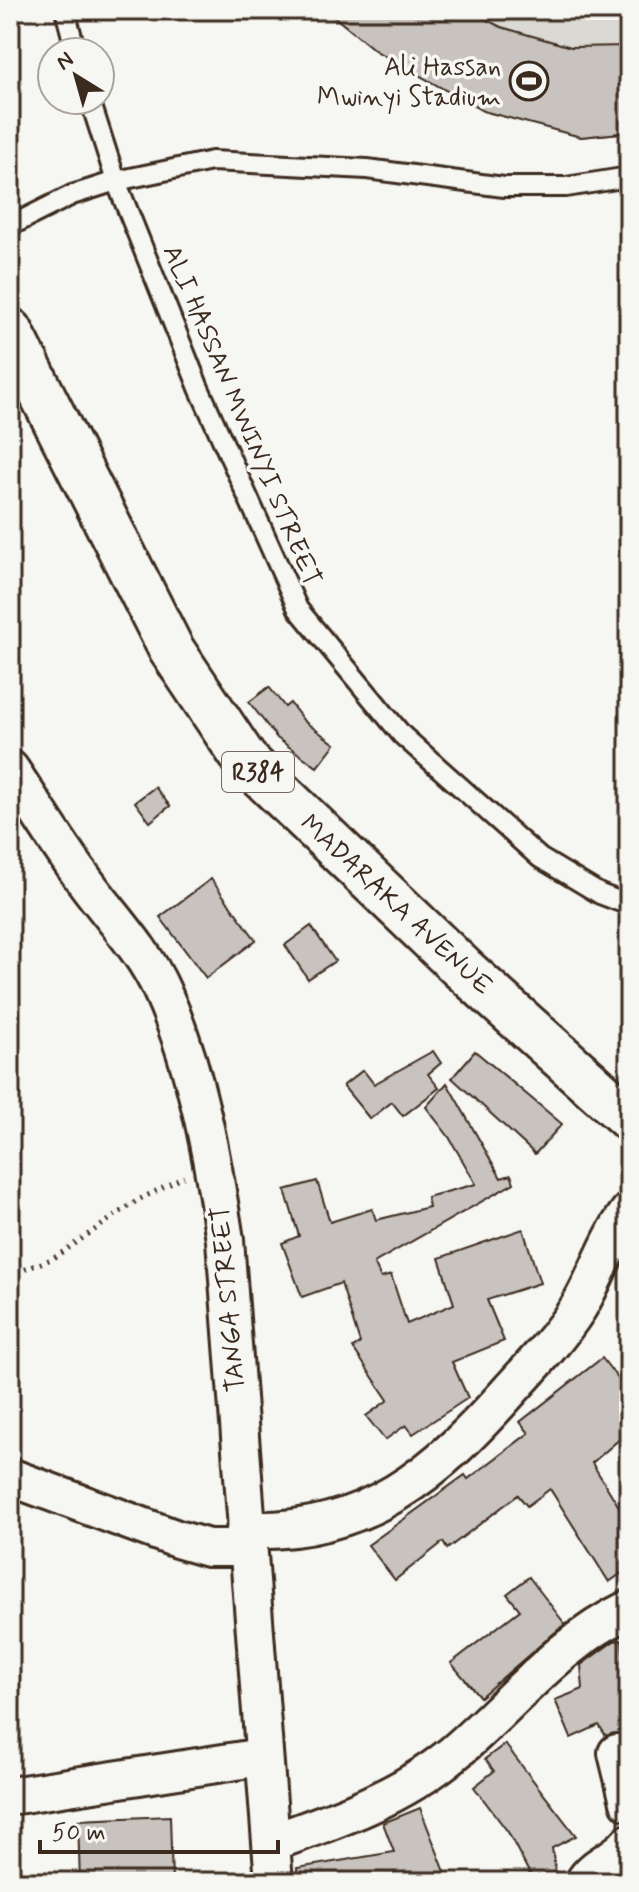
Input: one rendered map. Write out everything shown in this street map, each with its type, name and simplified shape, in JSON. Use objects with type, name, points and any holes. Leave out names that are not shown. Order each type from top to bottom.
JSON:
[{"type":"main road","name":"MADARAKA AVENUE","points":[[10,331],[171,649],[245,760],[462,968],[629,1118]]},
{"type":"street","name":"TANGA STREET","points":[[10,769],[84,880],[142,955],[162,989],[182,1045],[213,1162],[225,1240],[262,1757],[273,1842],[274,1882]]},
{"type":"street","points":[[10,1477],[208,1548],[325,1524],[360,1513],[433,1470],[483,1422],[577,1309],[629,1212]]},
{"type":"street","points":[[273,1842],[350,1815],[406,1786],[453,1754],[561,1653],[600,1623],[629,1609]]},
{"type":"street","points":[[617,1753],[629,1802]]},
{"type":"street","points":[[10,1796],[262,1757]]},
{"type":"street","points":[[584,1882],[589,1874],[612,1860],[629,1843]]},
{"type":"lane","points":[[65,10],[72,36]]},
{"type":"lane","name":"ALI HASSAN MWINYI STREET","points":[[95,116],[116,181],[199,388],[298,609],[402,735],[540,858],[600,894],[629,905]]},
{"type":"lane","points":[[10,226],[72,195],[116,181],[212,161],[367,169],[504,187],[566,187],[629,177]]},
{"type":"path","points":[[10,1275],[54,1258],[138,1200],[213,1162]]},
{"type":"shaded area","name":"Ali Hassan Mwinyi Stadium","points":[[326,10],[629,10],[629,132],[581,137],[483,111],[376,51]]},
{"type":"building","name":"Ali Hassan Mwinyi Stadium","points":[[326,10],[467,10],[501,27],[571,47],[629,46],[629,132],[581,137],[483,111],[376,51]]},
{"type":"building","points":[[269,687],[285,707],[290,703],[304,721],[335,744],[317,767],[277,738],[249,702]]},
{"type":"building","points":[[155,787],[170,806],[150,822],[135,802]]},
{"type":"building","points":[[211,879],[256,940],[206,978],[160,917]]},
{"type":"building","points":[[311,926],[335,961],[308,979],[285,945]]},
{"type":"building","points":[[433,1051],[441,1063],[428,1074],[439,1088],[403,1116],[392,1102],[370,1119],[343,1086],[363,1070],[374,1084]]},
{"type":"building","points":[[475,1051],[562,1124],[535,1154],[452,1078]]},
{"type":"building","points":[[447,1083],[501,1178],[511,1175],[514,1183],[374,1263],[381,1278],[391,1275],[407,1324],[454,1304],[439,1258],[523,1229],[540,1283],[487,1300],[504,1341],[452,1362],[468,1398],[413,1434],[406,1425],[385,1440],[366,1416],[388,1400],[353,1348],[360,1343],[341,1283],[302,1297],[282,1243],[299,1236],[285,1190],[317,1181],[330,1222],[372,1209],[376,1220],[429,1207],[427,1197],[476,1184],[449,1137],[426,1107]]},
{"type":"building","points":[[602,1358],[629,1393],[629,1431],[592,1463],[629,1523],[629,1568],[609,1582],[550,1489],[527,1506],[518,1495],[447,1549],[443,1542],[395,1580],[368,1545],[465,1475],[468,1479],[529,1433],[520,1422]]},
{"type":"building","points":[[529,1577],[565,1624],[480,1697],[451,1663],[520,1610],[507,1594]]},
{"type":"building","points":[[622,1640],[629,1731],[606,1736],[599,1725],[571,1738],[555,1700],[583,1689],[581,1665],[614,1641]]},
{"type":"building","points":[[505,1744],[576,1836],[552,1848],[557,1882],[534,1882],[508,1832],[474,1787],[494,1771],[485,1759]]},
{"type":"building","points":[[420,1808],[449,1882],[298,1882],[297,1868],[394,1852],[383,1823]]},
{"type":"building","points":[[170,1816],[172,1882],[80,1882],[78,1820]]},
{"type":"place","name":"Ali Hassan Mwinyi Stadium","points":[[529,81]]}]
